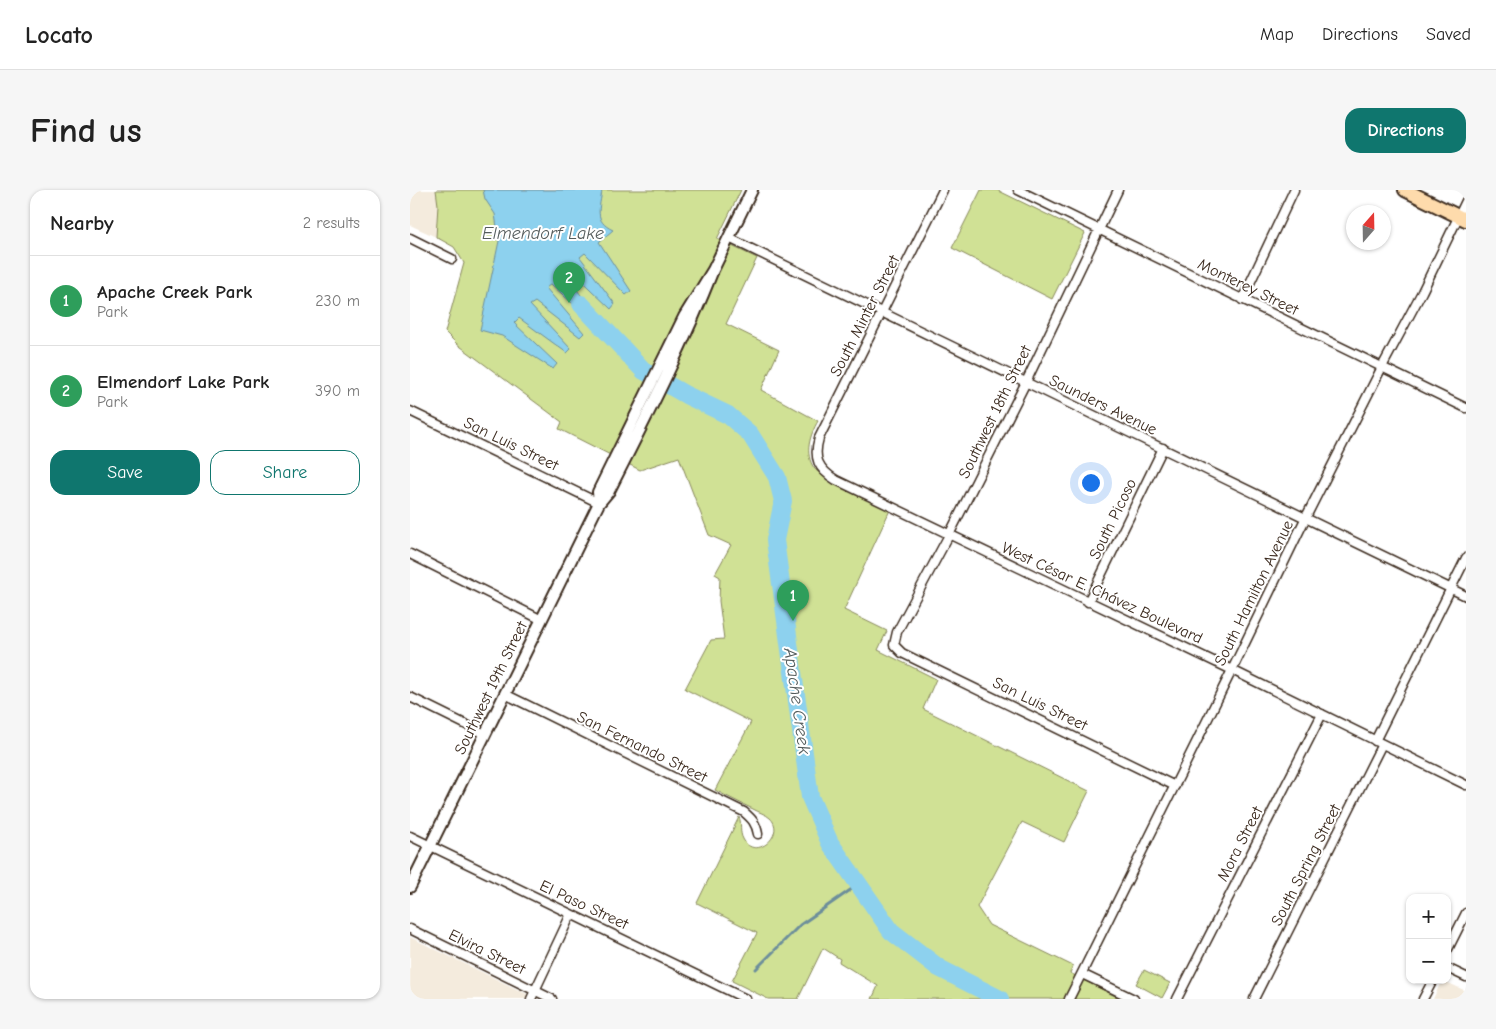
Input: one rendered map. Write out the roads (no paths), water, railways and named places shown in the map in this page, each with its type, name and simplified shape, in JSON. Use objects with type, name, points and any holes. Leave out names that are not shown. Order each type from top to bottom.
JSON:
[{"type":"main road","points":[[1405,190],[1462,218]]},
{"type":"street","name":"Southwest 19th Street","points":[[642,413],[677,354],[713,270],[752,190]]},
{"type":"street","name":"South Minter Street","points":[[816,455],[819,438],[943,190]]},
{"type":"street","name":"Monterey Street","points":[[1018,190],[1466,408]]},
{"type":"street","name":"Southwest 18th Street","points":[[894,645],[897,632],[949,536],[1026,382],[1118,190]]},
{"type":"street","points":[[1242,300],[1294,190]]},
{"type":"street","name":"South Hamilton Avenue","points":[[1069,999],[1306,517],[1382,367],[1462,218],[1466,201]]},
{"type":"street","points":[[410,238],[452,259]]},
{"type":"street","name":"Saunders Avenue","points":[[729,238],[1466,596]]},
{"type":"street","name":"Southwest 19th Street","points":[[410,887],[599,502],[609,491],[667,350],[684,317],[713,270]]},
{"type":"street","name":"San Luis Street","points":[[410,411],[599,502]]},
{"type":"street","name":"South Picoso","points":[[1088,602],[1163,448]]},
{"type":"street","name":"West César E. Chávez Boulevard","points":[[816,455],[819,464],[827,474],[949,536],[1232,670],[1466,785]]},
{"type":"street","points":[[410,554],[542,620]]},
{"type":"street","name":"South Spring Street","points":[[1254,999],[1466,558]]},
{"type":"street","name":"San Luis Street","points":[[894,645],[902,653],[1175,786]]},
{"type":"street","name":"San Fernando Street","points":[[505,694],[744,812],[752,819],[758,834]]},
{"type":"street","points":[[410,697],[485,734]]},
{"type":"street","name":"Mora Street","points":[[1177,999],[1322,714]]},
{"type":"street","name":"El Paso Street","points":[[410,836],[746,999]]},
{"type":"street","points":[[1451,943],[1466,913]]},
{"type":"street","points":[[531,999],[572,914]]},
{"type":"street","name":"Elvira Street","points":[[410,929],[552,999]]},
{"type":"street","points":[[1451,970],[1466,977]]},
{"type":"street","points":[[1082,974],[1134,999]]},
{"type":"street","points":[[1423,999],[1431,984]]},
{"type":"water","name":"Elmendorf Lake","points":[[483,190],[602,190],[599,208],[600,218],[613,230],[599,242],[631,291],[626,295],[585,253],[580,257],[615,304],[611,309],[568,268],[563,272],[599,318],[594,323],[551,284],[546,288],[584,333],[580,337],[535,302],[530,305],[571,349],[567,353],[519,318],[514,323],[557,364],[553,369],[502,336],[480,330],[499,241],[495,214],[485,199]]},
{"type":"waterway","name":"Apache Creek","points":[[581,304],[644,371],[686,395],[728,415],[750,434],[777,477],[783,501],[775,540],[810,797],[830,843],[891,931],[939,968],[1000,999]]},
{"type":"waterway","points":[[756,969],[800,925],[859,884]]},
{"type":"place","name":"Elmendorf Lake Park","points":[[569,303]]},
{"type":"place","name":"Apache Creek Park","points":[[793,621]]}]
